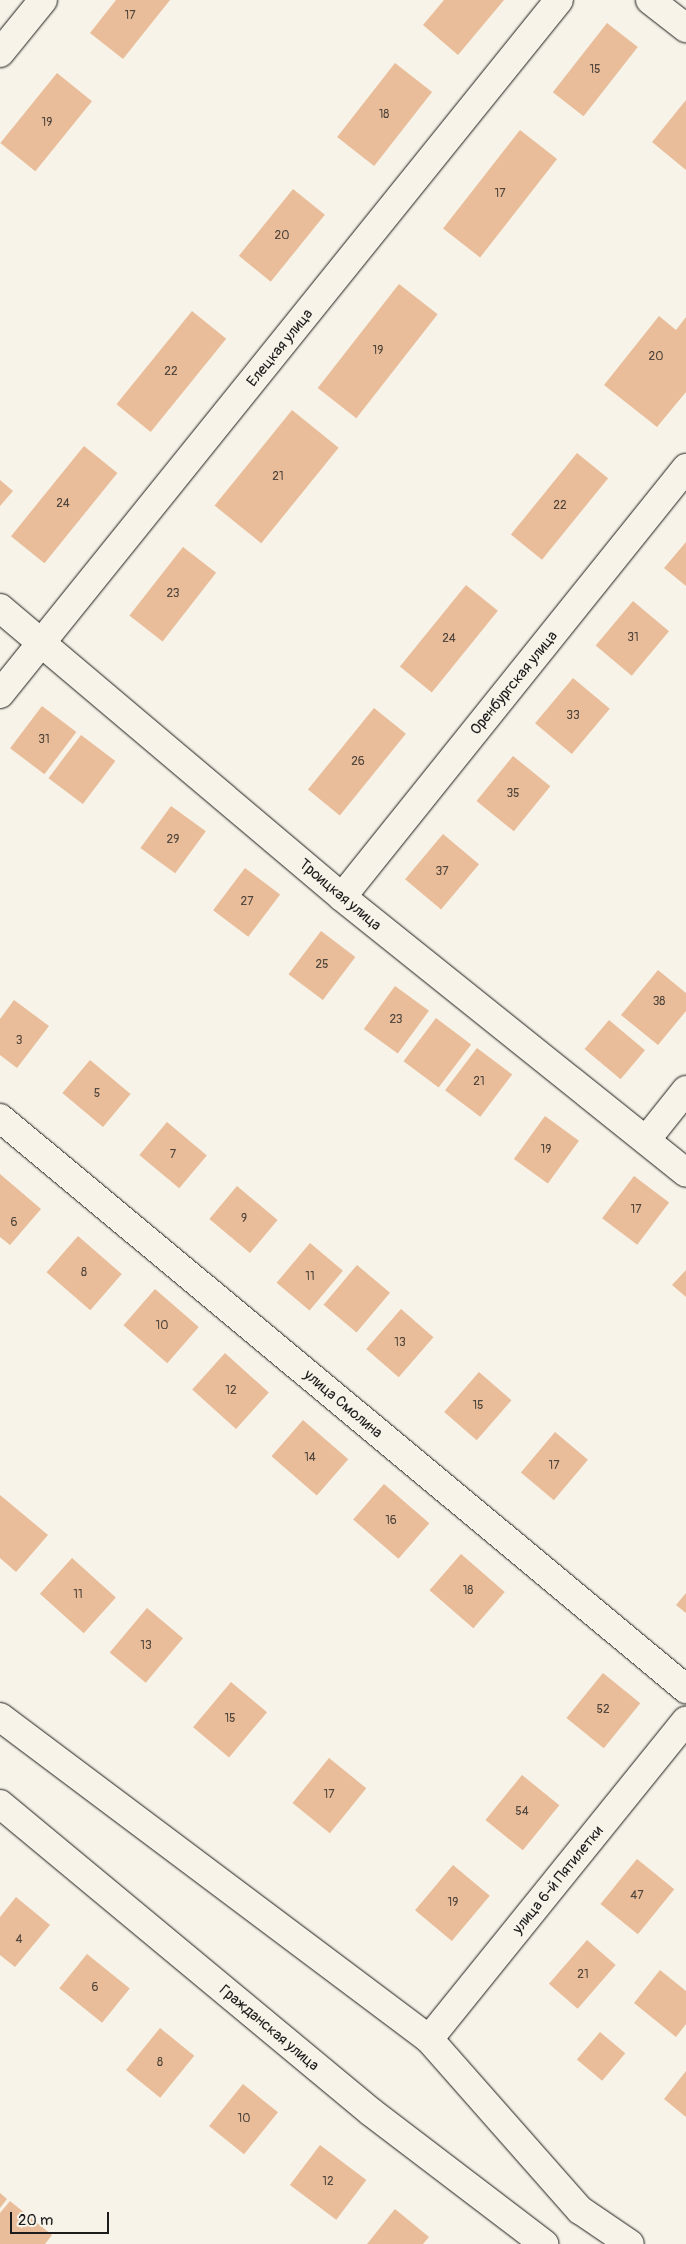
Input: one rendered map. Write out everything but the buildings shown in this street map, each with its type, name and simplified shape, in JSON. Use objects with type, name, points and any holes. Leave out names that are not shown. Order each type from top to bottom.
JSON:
[{"type":"street","points":[[0,53],[43,0]]},
{"type":"street","name":"Елецкая улица","points":[[0,694],[43,644],[559,0]]},
{"type":"street","points":[[650,0],[686,28]]},
{"type":"street","name":"Оренбургская улица","points":[[342,897],[686,468]]},
{"type":"street","name":"Троицкая улица","points":[[0,608],[342,897],[686,1172]]},
{"type":"street","points":[[646,1140],[686,1090]]},
{"type":"street","name":"улица Смолина","points":[[0,1118],[686,1690]]},
{"type":"street","points":[[0,1717],[429,2039],[580,2210],[630,2244]]},
{"type":"street","name":"улица 6-й Пятилетки","points":[[429,2039],[686,1721]]},
{"type":"street","name":"Гражданская улица","points":[[0,1804],[371,2112],[544,2244]]}]
